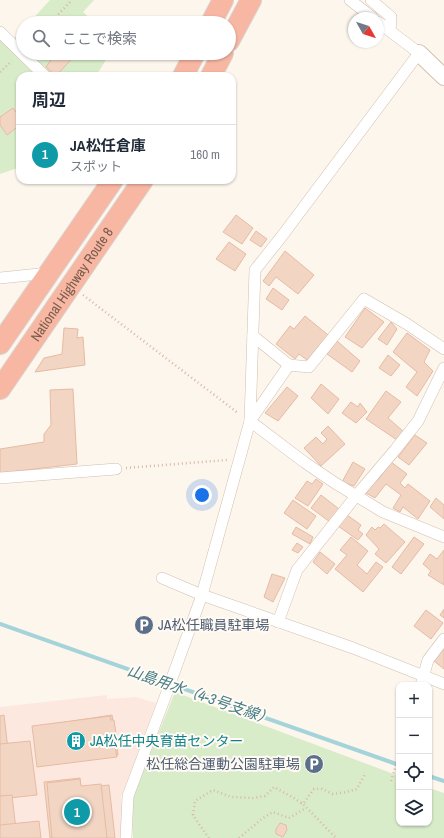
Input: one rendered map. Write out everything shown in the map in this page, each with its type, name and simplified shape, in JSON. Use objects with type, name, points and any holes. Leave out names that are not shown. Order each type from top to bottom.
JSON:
[{"type":"highway","points":[[214,16],[223,0]]},
{"type":"highway","points":[[236,28],[251,0]]},
{"type":"highway","points":[[185,72],[191,60]]},
{"type":"highway","points":[[213,72],[219,60]]},
{"type":"highway","name":"National Highway Route 8","points":[[0,344],[110,184]]},
{"type":"highway","name":"National Highway Route 8","points":[[0,389],[140,184]]},
{"type":"street","points":[[350,0],[365,12]]},
{"type":"street","points":[[371,0],[391,17],[390,31]]},
{"type":"street","points":[[384,26],[419,54],[444,77]]},
{"type":"street","points":[[0,32],[16,47]]},
{"type":"street","points":[[126,838],[128,796],[202,595],[250,421],[252,336],[256,270],[419,54]]},
{"type":"street","points":[[29,60],[41,72]]},
{"type":"street","points":[[0,278],[49,273]]},
{"type":"street","points":[[252,336],[290,365],[309,367],[364,298],[444,349]]},
{"type":"street","points":[[250,421],[290,365]]},
{"type":"street","points":[[278,622],[297,570],[356,496],[396,450],[418,421],[444,368]]},
{"type":"street","points":[[250,421],[304,462],[382,512],[444,537]]},
{"type":"street","points":[[0,478],[116,469]]},
{"type":"street","points":[[162,578],[202,595],[354,648],[422,681],[444,684]]},
{"type":"street","points":[[422,681],[428,660],[444,638]]},
{"type":"path","points":[[57,16],[72,0]]},
{"type":"path","points":[[0,72],[16,58]]},
{"type":"path","points":[[71,286],[250,421]]},
{"type":"path","points":[[116,469],[240,459]]},
{"type":"path","points":[[390,781],[396,764]]},
{"type":"path","points":[[303,804],[314,789],[322,789],[333,794],[357,789],[364,776],[364,772]]},
{"type":"path","points":[[209,838],[193,815],[195,801],[213,790],[231,797],[253,798],[265,796],[274,787],[303,804],[336,838]]},
{"type":"path","points":[[240,838],[263,818],[273,812],[288,818],[306,808]]},
{"type":"shaded area","points":[[107,695],[107,699],[136,697],[156,703],[121,797],[123,838],[0,838],[0,707]]},
{"type":"green space","points":[[50,0],[94,0],[83,12],[87,16],[35,16]]},
{"type":"green space","points":[[16,36],[16,60],[106,60],[98,72],[16,72],[16,168],[0,174],[0,39],[7,46]]},
{"type":"green space","points":[[175,692],[396,775],[396,826],[432,826],[432,789],[444,793],[444,838],[133,838],[132,814],[134,794]]},
{"type":"building","points":[[51,60],[71,60],[60,72],[52,72],[46,67]]},
{"type":"building","points":[[13,108],[16,112],[16,128],[7,135],[0,125],[0,117]]},
{"type":"building","points":[[236,215],[253,228],[242,244],[223,232]]},
{"type":"building","points":[[256,231],[267,239],[261,247],[250,240]]},
{"type":"building","points":[[229,242],[246,254],[235,271],[216,259]]},
{"type":"building","points":[[285,251],[314,275],[298,294],[276,277],[269,286],[263,281]]},
{"type":"building","points":[[273,288],[289,300],[282,310],[266,299]]},
{"type":"building","points":[[365,308],[384,322],[362,348],[345,337]]},
{"type":"building","points":[[305,316],[328,335],[307,360],[299,354],[295,359],[276,344],[290,326],[294,329]]},
{"type":"building","points":[[391,322],[397,329],[387,345],[378,339]]},
{"type":"building","points":[[64,328],[78,329],[77,338],[83,337],[85,365],[35,372],[44,358],[62,354]]},
{"type":"building","points":[[407,333],[430,350],[424,362],[433,371],[417,396],[406,387],[417,372],[393,352]]},
{"type":"building","points":[[337,341],[360,361],[352,372],[327,354]]},
{"type":"building","points":[[388,355],[400,365],[391,376],[379,368]]},
{"type":"building","points":[[321,384],[339,399],[328,414],[311,398]]},
{"type":"building","points":[[287,387],[298,396],[278,421],[265,413]]},
{"type":"building","points":[[73,389],[77,464],[0,473],[0,449],[44,442],[44,434],[51,425],[50,390]]},
{"type":"building","points":[[386,391],[401,402],[388,418],[404,432],[397,440],[366,419]]},
{"type":"building","points":[[351,402],[358,407],[360,403],[367,412],[356,423],[342,413]]},
{"type":"building","points":[[328,426],[345,444],[321,466],[304,448],[316,437],[323,444],[327,439],[321,433]]},
{"type":"building","points":[[415,435],[427,443],[409,465],[398,457]]},
{"type":"building","points":[[353,462],[365,469],[354,486],[342,482]]},
{"type":"building","points":[[391,462],[407,474],[400,483],[405,488],[408,484],[430,501],[418,519],[403,507],[400,512],[393,508],[401,495],[386,484],[375,498],[366,493]]},
{"type":"building","points":[[316,479],[323,484],[308,506],[295,498],[307,481],[312,484]]},
{"type":"building","points":[[321,495],[339,509],[330,522],[311,508]]},
{"type":"building","points":[[436,498],[444,505],[444,519],[430,507]]},
{"type":"building","points":[[293,500],[316,516],[307,529],[284,513]]},
{"type":"building","points":[[347,515],[361,525],[358,530],[363,534],[358,540],[338,526]]},
{"type":"building","points":[[384,524],[405,542],[386,563],[375,554],[379,549],[366,535],[372,527],[375,530]]},
{"type":"building","points":[[296,527],[313,537],[310,544],[292,534]]},
{"type":"building","points":[[351,537],[368,551],[357,565],[367,574],[376,562],[383,567],[363,592],[335,569],[347,555],[340,550]]},
{"type":"building","points":[[414,537],[424,544],[401,574],[392,567]]},
{"type":"building","points":[[297,543],[303,547],[298,553],[292,550]]},
{"type":"building","points":[[444,550],[444,585],[428,575],[431,571],[423,564],[430,554],[437,559]]},
{"type":"building","points":[[320,552],[335,564],[327,574],[313,562]]},
{"type":"building","points":[[272,574],[285,578],[273,602],[264,597]]},
{"type":"building","points":[[444,609],[444,618],[440,615]]},
{"type":"building","points":[[426,610],[443,623],[431,639],[414,626]]},
{"type":"building","points":[[444,649],[444,669],[434,661]]},
{"type":"building","points":[[4,715],[11,775],[0,776],[0,716]]},
{"type":"building","name":"JA松任中央育苗センター","points":[[112,715],[118,755],[40,766],[34,727]]},
{"type":"building","name":"JA松任中央育苗センター","points":[[110,716],[111,720],[114,720],[118,747],[115,747],[117,757],[37,767],[32,726]]},
{"type":"building","points":[[30,741],[37,795],[0,799],[0,744]]},
{"type":"building","points":[[80,778],[81,788],[109,785],[115,838],[50,838],[44,782]]},
{"type":"building","points":[[80,779],[81,786],[101,784],[107,838],[52,838],[47,783]]},
{"type":"building","points":[[12,795],[17,838],[0,838],[0,796]]},
{"type":"building","points":[[39,821],[41,838],[0,838],[0,825]]},
{"type":"building","points":[[280,823],[286,825],[287,830],[283,837],[276,834],[276,829]]},
{"type":"waterway","name":"山島用水（4-3号支線）","points":[[0,624],[396,764]]},
{"type":"waterway","name":"山島用水（4-3号支線）","points":[[432,777],[444,781]]},
{"type":"place","name":"JA松任職員駐車場","points":[[144,625]]},
{"type":"place","name":"JA松任中央育苗センター","points":[[76,741]]},
{"type":"place","name":"松任総合運動公園駐車場","points":[[314,764]]},
{"type":"place","name":"JA松任倉庫","points":[[77,812]]}]
